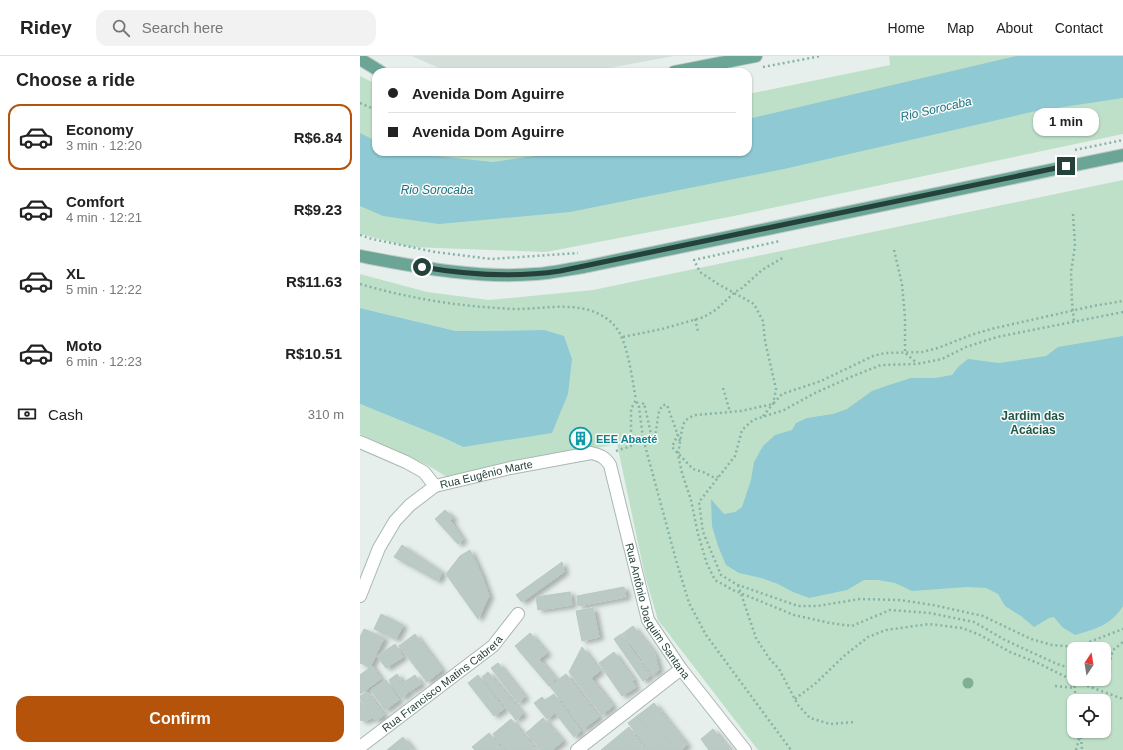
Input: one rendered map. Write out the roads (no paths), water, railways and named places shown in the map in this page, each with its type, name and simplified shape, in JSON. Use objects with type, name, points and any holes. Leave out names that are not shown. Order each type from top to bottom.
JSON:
[{"type":"main road","points":[[694,68],[756,56]]},
{"type":"main road","points":[[360,59],[375,68]]},
{"type":"main road","points":[[360,256],[452,272],[501,275],[536,274],[584,267],[1123,155]]},
{"type":"street","points":[[360,442],[406,462],[424,472],[435,486]]},
{"type":"street","name":"Rua Eugênio Marte","points":[[360,596],[363,580],[395,521],[410,505],[435,486],[510,468],[591,453],[602,456]]},
{"type":"street","name":"Rua Antônio Joaquim Santana","points":[[602,456],[610,465],[648,620],[680,669],[746,750]]},
{"type":"street","name":"Rua Francisco Matins Cabrera","points":[[360,747],[494,646],[518,614]]},
{"type":"street","points":[[577,750],[680,669]]},
{"type":"water","name":"Rio Sorocaba","points":[[1016,56],[1123,56],[1123,98],[1036,111],[784,169],[570,212],[439,224],[383,216],[360,206],[360,133],[372,139],[372,156],[437,156],[493,162],[534,156],[752,156],[752,118]]},
{"type":"water","points":[[360,308],[456,331],[544,330],[564,336],[572,359],[568,394],[552,433],[463,447],[360,404]]},
{"type":"water","points":[[1123,336],[1123,606],[1108,622],[1090,631],[1075,635],[1062,627],[1054,617],[1049,618],[1034,627],[1021,616],[1005,606],[998,594],[986,588],[967,587],[912,591],[895,583],[878,580],[864,580],[847,590],[809,598],[778,584],[739,573],[726,565],[712,526],[711,499],[724,514],[735,512],[742,507],[751,480],[754,462],[763,446],[775,435],[792,430],[796,423],[807,418],[833,414],[847,409],[872,391],[889,385],[911,378],[935,378],[952,375],[958,367],[968,359],[999,363],[1046,356],[1058,347]]},
{"type":"place","name":"EEE Abaeté","points":[[580,439]]},
{"type":"district","name":"Jardim das Acácias","points":[[1033,423]]}]
